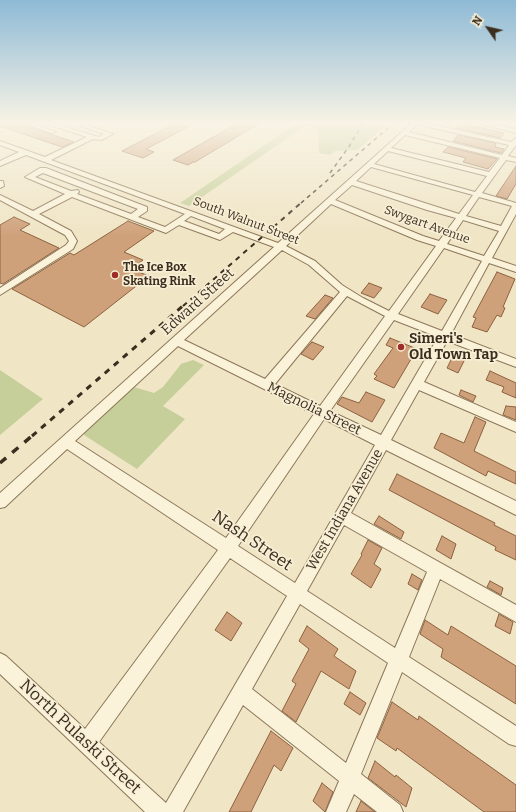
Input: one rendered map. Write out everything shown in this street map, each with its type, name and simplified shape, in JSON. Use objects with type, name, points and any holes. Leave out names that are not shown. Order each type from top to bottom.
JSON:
[{"type":"street","name":"South Walnut Street","points":[[52,161],[280,246],[309,261],[346,291],[360,300],[392,315],[516,363]]},
{"type":"street","name":"Edward Street","points":[[0,502],[375,161]]},
{"type":"street","points":[[436,161],[492,175]]},
{"type":"street","points":[[87,743],[228,548],[477,195],[492,175],[507,161]]},
{"type":"street","points":[[370,165],[516,206]]},
{"type":"street","points":[[132,217],[144,209],[43,170],[29,177],[72,194],[132,217],[166,230],[191,213]]},
{"type":"street","points":[[33,214],[99,179]]},
{"type":"street","points":[[352,182],[461,218],[504,228],[516,229]]},
{"type":"street","points":[[0,197],[68,233],[73,240],[70,247],[0,292]]},
{"type":"street","name":"Swygart Avenue","points":[[330,201],[411,235],[516,269]]},
{"type":"street","name":"West Indiana Avenue","points":[[172,812],[445,336],[488,260],[516,206]]},
{"type":"street","points":[[179,222],[220,237],[232,228]]},
{"type":"street","points":[[268,386],[346,291]]},
{"type":"street","name":"Magnolia Street","points":[[177,341],[516,508]]},
{"type":"street","points":[[417,384],[516,427]]},
{"type":"street","name":"Nash Street","points":[[66,442],[516,737]]},
{"type":"street","points":[[342,516],[516,614]]},
{"type":"street","points":[[336,812],[436,569]]},
{"type":"street","name":"North Pulaski Street","points":[[1,665],[160,812]]},
{"type":"street","points":[[240,692],[393,812]]},
{"type":"green space","points":[[242,161],[254,161],[189,206],[180,203]]},
{"type":"green space","points":[[193,360],[204,365],[163,406],[185,419],[137,469],[84,435],[85,431],[134,387],[154,393],[163,387],[181,364]]},
{"type":"green space","points":[[0,370],[43,399],[0,435]]},
{"type":"building","points":[[176,161],[197,161],[188,165]]},
{"type":"building","points":[[464,161],[495,161],[488,169],[463,162]]},
{"type":"building","points":[[516,166],[516,184],[507,199],[496,196]]},
{"type":"building","points":[[14,217],[30,224],[20,230],[59,248],[3,284],[0,283],[0,225]]},
{"type":"building","name":"The Ice Box Skating Rink","points":[[128,221],[154,231],[124,252],[143,260],[131,269],[149,276],[84,327],[12,289],[70,253],[74,255]]},
{"type":"building","points":[[497,272],[515,279],[503,307],[505,308],[501,317],[497,315],[487,332],[472,327],[476,318],[473,317]]},
{"type":"building","points":[[369,283],[382,288],[374,298],[361,293]]},
{"type":"building","points":[[430,294],[447,300],[438,314],[421,307]]},
{"type":"building","points":[[325,295],[333,298],[315,319],[306,316]]},
{"type":"building","points":[[390,338],[417,349],[394,388],[374,379],[377,376],[374,374],[393,348],[386,345]]},
{"type":"building","points":[[312,342],[324,347],[313,360],[301,354]]},
{"type":"building","points":[[455,352],[466,357],[458,373],[447,368]]},
{"type":"building","points":[[490,371],[516,383],[516,398],[502,392],[504,387],[486,380]]},
{"type":"building","points":[[461,390],[476,396],[473,402],[459,395]]},
{"type":"building","points":[[366,392],[385,400],[372,422],[337,404],[342,397],[359,403]]},
{"type":"building","points":[[506,406],[516,407],[516,420],[503,415]]},
{"type":"building","points":[[475,417],[486,422],[474,451],[516,472],[516,484],[488,471],[486,476],[434,448],[441,433],[464,443]]},
{"type":"building","points":[[397,474],[495,523],[494,525],[516,536],[516,560],[495,550],[496,547],[389,490]]},
{"type":"building","points":[[379,516],[404,532],[401,539],[374,524]]},
{"type":"building","points":[[442,536],[456,544],[451,559],[436,550]]},
{"type":"building","points":[[368,540],[382,548],[374,564],[381,569],[371,588],[351,574],[362,555],[361,554]]},
{"type":"building","points":[[412,574],[422,580],[418,590],[408,584]]},
{"type":"building","points":[[490,581],[503,588],[501,595],[487,587]]},
{"type":"building","points":[[227,612],[242,623],[231,641],[215,630]]},
{"type":"building","points":[[499,614],[513,622],[510,634],[495,626]]},
{"type":"building","points":[[425,620],[448,635],[451,626],[516,666],[516,704],[441,657],[443,649],[420,634]]},
{"type":"building","points":[[307,626],[338,649],[334,656],[356,671],[349,689],[321,671],[296,722],[282,711],[296,684],[292,681],[309,649],[299,641]]},
{"type":"building","points":[[350,692],[366,703],[360,715],[344,704]]},
{"type":"building","points":[[392,702],[418,720],[419,716],[516,785],[516,812],[484,812],[397,748],[396,751],[377,738]]},
{"type":"building","points":[[271,731],[293,748],[281,771],[274,765],[251,812],[229,812]]},
{"type":"building","points":[[375,761],[412,788],[406,807],[368,778]]},
{"type":"building","points":[[322,783],[333,792],[325,812],[313,801]]},
{"type":"building","points":[[361,801],[375,812],[356,812]]},
{"type":"railway","points":[[330,173],[339,161]]},
{"type":"railway","points":[[301,203],[350,161]]},
{"type":"railway","points":[[183,306],[302,202]]},
{"type":"railway","points":[[32,436],[184,305]]},
{"type":"railway","points":[[0,463],[33,435]]},
{"type":"place","name":"The Ice Box Skating Rink","points":[[115,275]]},
{"type":"place","name":"Simeri's Old Town Tap","points":[[401,347]]}]
